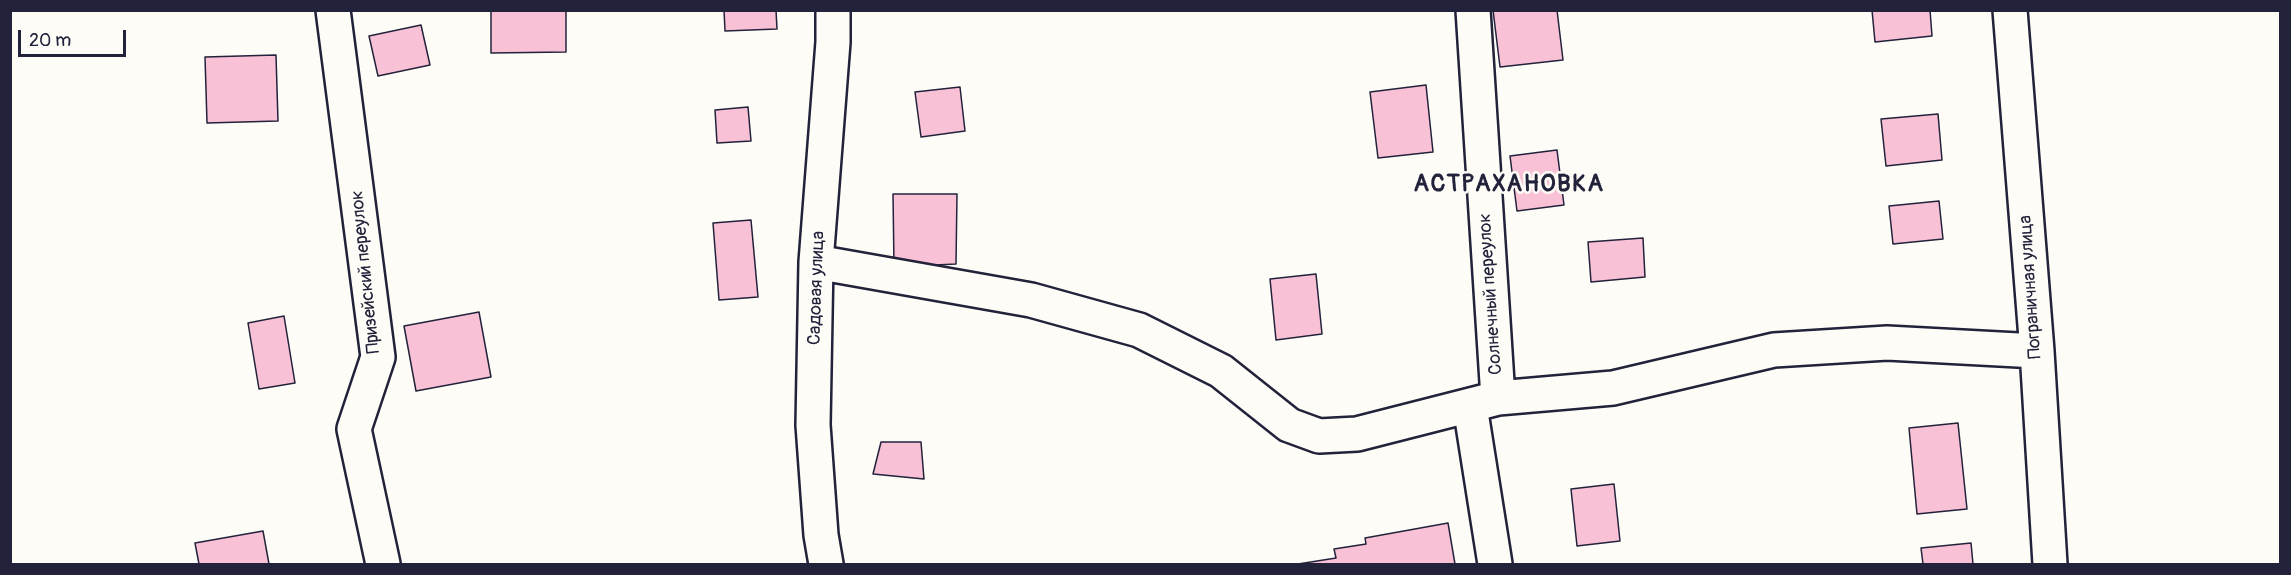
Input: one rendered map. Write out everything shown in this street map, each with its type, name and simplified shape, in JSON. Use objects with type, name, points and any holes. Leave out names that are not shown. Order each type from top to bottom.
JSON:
[{"type":"street","name":"Призейский переулок","points":[[333,10],[378,357],[354,429],[383,564]]},
{"type":"street","name":"Садовая улица","points":[[826,564],[821,536],[813,425],[816,262],[833,42],[833,10]]},
{"type":"street","name":"Солнечный переулок","points":[[1473,10],[1484,402],[1495,564]]},
{"type":"street","name":"Пограничная улица","points":[[2010,10],[2037,351],[2050,564]]},
{"type":"street","points":[[816,262],[1031,300],[1139,330],[1221,371],[1289,425],[1319,436],[1357,434],[1484,402],[1614,388],[1774,350],[1887,343],[2037,351]]},
{"type":"building","points":[[491,10],[566,10],[566,52],[491,53]]},
{"type":"building","points":[[724,10],[776,10],[777,29],[725,31]]},
{"type":"building","points":[[1493,10],[1557,10],[1563,60],[1500,67]]},
{"type":"building","points":[[1872,10],[1930,10],[1932,36],[1875,42]]},
{"type":"building","points":[[421,25],[430,65],[378,76],[369,36]]},
{"type":"building","points":[[276,55],[278,121],[207,123],[205,57]]},
{"type":"building","points":[[1426,85],[1433,152],[1378,158],[1370,92]]},
{"type":"building","points":[[960,87],[965,131],[921,137],[915,92]]},
{"type":"building","points":[[748,107],[751,141],[717,143],[715,110]]},
{"type":"building","points":[[1938,114],[1942,160],[1886,166],[1881,119]]},
{"type":"building","points":[[1557,150],[1564,205],[1517,211],[1510,156]]},
{"type":"building","points":[[893,194],[957,194],[956,264],[894,267]]},
{"type":"building","points":[[1939,201],[1943,239],[1893,244],[1889,206]]},
{"type":"building","points":[[751,220],[758,297],[719,300],[713,223]]},
{"type":"building","points":[[1643,238],[1645,277],[1591,282],[1588,242]]},
{"type":"building","points":[[1316,274],[1322,334],[1276,340],[1270,279]]},
{"type":"building","points":[[479,312],[491,377],[416,391],[404,326]]},
{"type":"building","points":[[284,316],[295,383],[259,389],[248,323]]},
{"type":"building","points":[[1958,423],[1967,509],[1917,514],[1909,428]]},
{"type":"building","points":[[881,442],[921,442],[924,479],[873,474]]},
{"type":"building","points":[[1614,484],[1620,541],[1577,546],[1571,489]]},
{"type":"building","points":[[1448,523],[1455,564],[1298,564],[1336,558],[1334,549],[1366,544],[1365,538]]},
{"type":"building","points":[[263,531],[269,564],[199,564],[195,543]]},
{"type":"building","points":[[1971,543],[1973,564],[1923,564],[1921,548]]},
{"type":"district","name":"АСТРАХАНОВКА","points":[[1509,185]]}]
